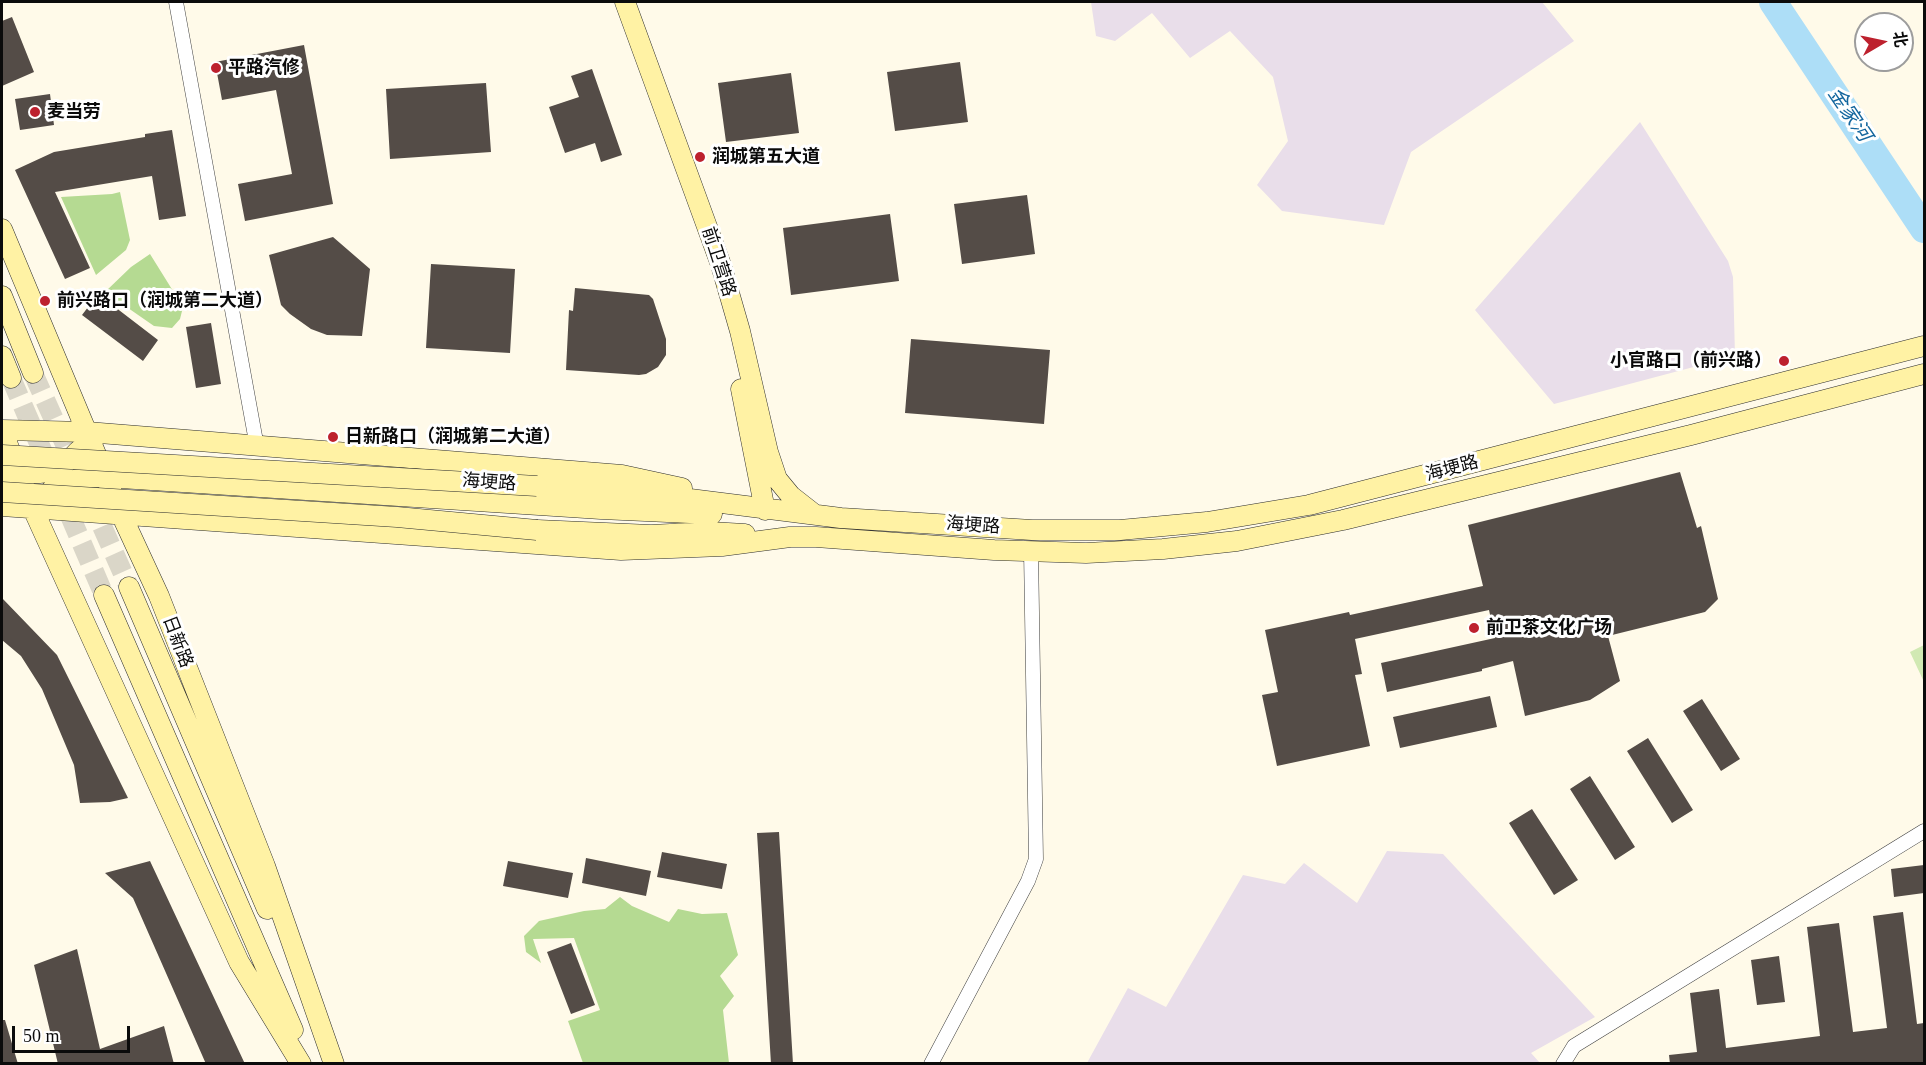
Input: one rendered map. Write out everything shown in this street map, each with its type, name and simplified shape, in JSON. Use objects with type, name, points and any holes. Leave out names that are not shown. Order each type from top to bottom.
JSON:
[{"type":"main road","name":"前卫营路","points":[[612,2],[709,271],[744,402],[765,510]]},
{"type":"main road","name":"前卫营路","points":[[624,2],[721,265],[740,330],[777,479],[791,496],[814,514]]},
{"type":"main road","name":"日新路","points":[[2,229],[105,477],[159,596],[265,866],[334,1064]]},
{"type":"main road","points":[[2,296],[33,374]]},
{"type":"main road","points":[[1919,347],[1924,375]]},
{"type":"main road","name":"海埂路","points":[[2,455],[537,486],[674,497],[765,510],[1032,530],[1120,530],[1207,522],[1310,505],[1919,347]]},
{"type":"main road","points":[[2,356],[11,378]]},
{"type":"main road","name":"海埂路","points":[[790,537],[1086,553],[1163,549],[1237,541],[1343,520],[1924,375]]},
{"type":"main road","points":[[301,1064],[239,962],[33,509],[10,474],[2,430],[87,432],[622,475],[727,498],[765,510]]},
{"type":"main road","points":[[10,474],[42,474],[63,465],[78,451],[87,432]]},
{"type":"main road","points":[[33,509],[46,494],[63,483],[84,477],[105,477],[601,509],[725,514],[765,510]]},
{"type":"main road","points":[[2,492],[397,517],[537,530],[651,535],[710,532],[790,537]]},
{"type":"main road","points":[[2,506],[621,550],[722,546],[790,537]]},
{"type":"main road","name":"日新路","points":[[129,587],[334,1064]]},
{"type":"main road","points":[[104,595],[308,1064]]},
{"type":"street","points":[[176,2],[256,447]]},
{"type":"street","points":[[931,1064],[1028,881],[1036,859],[1031,551]]},
{"type":"street","points":[[1563,1064],[1574,1046],[1924,831]]},
{"type":"shaded area","points":[[1091,2],[1542,2],[1574,41],[1411,152],[1384,225],[1282,211],[1257,185],[1288,141],[1273,77],[1230,31],[1190,58],[1152,13],[1115,41],[1096,36]]},
{"type":"shaded area","points":[[1640,122],[1728,261],[1733,277],[1735,356],[1554,404],[1475,310]]},
{"type":"shaded area","points":[[1387,851],[1443,854],[1595,1017],[1531,1053],[1540,1063],[1087,1063],[1128,988],[1166,1007],[1243,875],[1285,884],[1304,863],[1357,903]]},
{"type":"green space","points":[[120,192],[130,240],[126,250],[96,275],[61,197]]},
{"type":"green space","points":[[150,254],[183,307],[180,319],[172,328],[154,326],[105,292],[131,267]]},
{"type":"green space","points":[[1924,645],[1924,682],[1910,652]]},
{"type":"green space","points":[[620,897],[632,906],[669,922],[678,909],[702,914],[727,913],[738,955],[720,976],[734,996],[723,1010],[729,1063],[583,1063],[568,1021],[600,1010],[574,938],[533,939],[541,963],[526,952],[524,936],[539,921],[605,909]]},
{"type":"building","points":[[12,17],[34,72],[2,86],[2,21]]},
{"type":"building","points":[[304,45],[333,204],[245,221],[238,184],[292,174],[276,90],[222,100],[215,62]]},
{"type":"building","points":[[960,62],[968,122],[895,131],[887,72]]},
{"type":"building","points":[[592,69],[622,155],[601,162],[595,143],[565,153],[549,107],[579,97],[571,76]]},
{"type":"building","points":[[791,73],[799,133],[726,142],[718,83]]},
{"type":"building","points":[[486,83],[491,152],[390,159],[386,89]]},
{"type":"building","name":"麦当劳","points":[[50,94],[54,125],[20,130],[15,99]]},
{"type":"building","points":[[172,130],[186,216],[159,220],[152,176],[55,192],[90,268],[65,279],[15,170],[54,152],[145,137],[145,134]]},
{"type":"building","points":[[1027,195],[1035,254],[962,264],[954,204]]},
{"type":"building","points":[[890,214],[899,281],[791,295],[783,228]]},
{"type":"building","points":[[333,237],[370,269],[362,336],[327,335],[311,329],[281,305],[269,255]]},
{"type":"building","points":[[431,264],[515,269],[510,353],[426,348]]},
{"type":"building","points":[[575,288],[649,295],[653,299],[666,339],[666,355],[658,367],[639,375],[566,370],[569,310],[573,311]]},
{"type":"building","points":[[98,294],[158,340],[143,361],[82,315]]},
{"type":"building","points":[[211,323],[221,384],[196,388],[186,327]]},
{"type":"building","points":[[911,339],[1050,350],[1044,424],[905,413]]},
{"type":"building","points":[[1680,472],[1697,528],[1701,526],[1718,599],[1705,612],[1608,636],[1620,681],[1590,700],[1525,716],[1513,661],[1482,669],[1482,671],[1387,692],[1381,663],[1495,638],[1489,610],[1355,639],[1362,674],[1355,675],[1370,746],[1277,766],[1262,695],[1278,692],[1265,630],[1349,612],[1350,615],[1483,586],[1468,525]]},
{"type":"building","points":[[2,598],[57,655],[128,798],[110,802],[80,803],[74,765],[42,689],[21,656],[2,640]]},
{"type":"building","points":[[1490,696],[1497,727],[1400,748],[1393,717]]},
{"type":"building","points":[[1702,699],[1740,759],[1721,771],[1683,711]]},
{"type":"building","points":[[1648,738],[1693,810],[1672,823],[1627,751]]},
{"type":"building","points":[[1590,776],[1635,847],[1615,860],[1570,789]]},
{"type":"building","points":[[1532,809],[1578,880],[1554,895],[1509,823]]},
{"type":"building","points":[[779,832],[793,1064],[771,1064],[757,833]]},
{"type":"building","points":[[662,852],[727,864],[722,889],[657,877]]},
{"type":"building","points":[[586,858],[651,871],[646,896],[582,883]]},
{"type":"building","points":[[150,861],[245,1064],[206,1064],[133,898],[105,873]]},
{"type":"building","points":[[508,861],[573,873],[568,898],[503,886]]},
{"type":"building","points":[[1924,865],[1924,893],[1894,897],[1891,869]]},
{"type":"building","points":[[1903,912],[1917,1024],[1924,1023],[1924,1062],[1909,1064],[1670,1064],[1669,1055],[1697,1052],[1690,993],[1719,989],[1726,1048],[1820,1036],[1807,927],[1839,923],[1853,1032],[1887,1028],[1873,916]]},
{"type":"building","points":[[571,943],[595,1005],[571,1014],[547,952]]},
{"type":"building","points":[[77,949],[100,1049],[164,1026],[174,1064],[58,1064],[34,965]]},
{"type":"building","points":[[1779,956],[1785,1002],[1757,1005],[1751,960]]},
{"type":"building","points":[[2,1020],[5,1020],[18,1064],[2,1064]]},
{"type":"waterway","name":"金家河","points":[[1773,2],[1924,229]]},
{"type":"tunnel","points":[[33,373],[78,473]]},
{"type":"tunnel","points":[[11,378],[104,595]]},
{"type":"tunnel","points":[[90,499],[129,587]]},
{"type":"place","name":"平路汽修","points":[[216,68]]},
{"type":"place","name":"麦当劳","points":[[35,112]]},
{"type":"place","name":"润城第五大道","points":[[700,157]]},
{"type":"place","name":"前兴路口（润城第二大道）","points":[[45,301]]},
{"type":"place","name":"小官路口（前兴路）","points":[[1784,361]]},
{"type":"place","name":"日新路口（润城第二大道）","points":[[333,437]]},
{"type":"place","name":"前卫茶文化广场","points":[[1474,628]]}]
